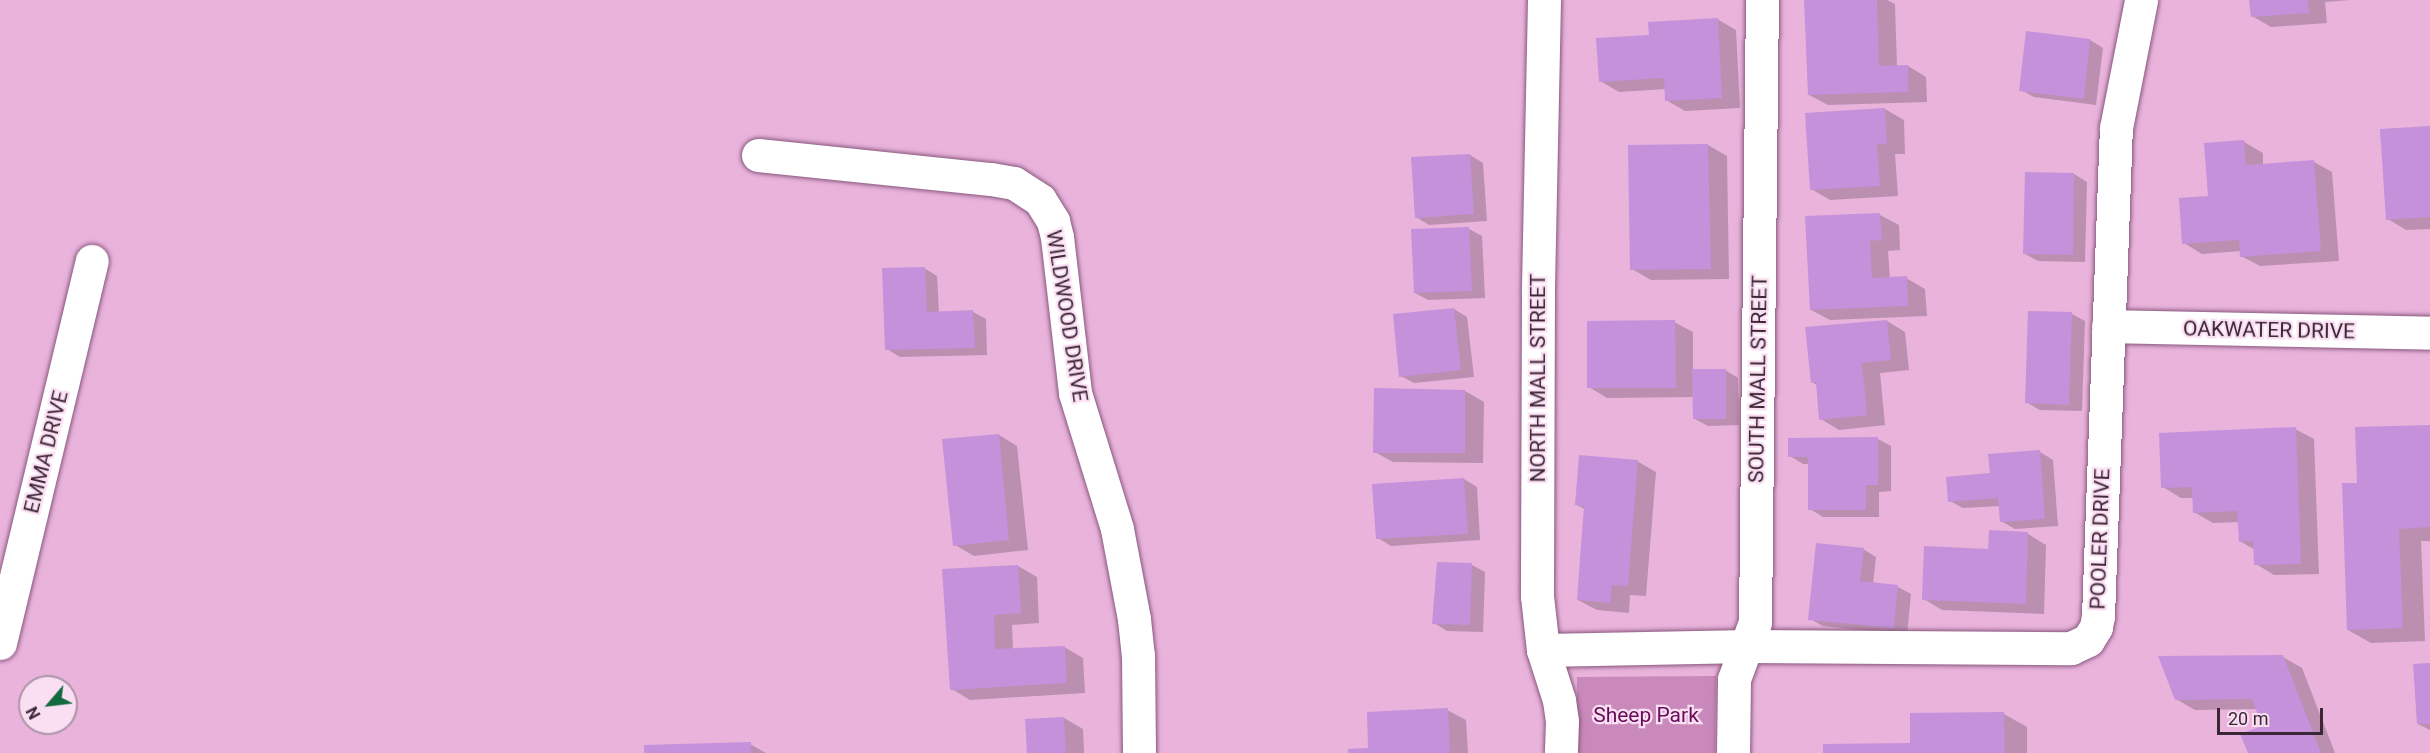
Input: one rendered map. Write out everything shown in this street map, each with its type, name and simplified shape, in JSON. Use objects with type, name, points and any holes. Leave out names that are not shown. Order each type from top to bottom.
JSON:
[{"type":"street","name":"NORTH MALL STREET","points":[[1544,0],[1537,619],[1543,650],[1559,700],[1562,721],[1561,753]]},
{"type":"street","name":"SOUTH MALL STREET","points":[[1733,753],[1734,680],[1755,622],[1762,0]]},
{"type":"street","name":"POOLER DRIVE","points":[[1543,650],[1748,646],[2071,648],[2088,640],[2096,627],[2098,616],[2116,128],[2141,0]]},
{"type":"street","name":"WILDWOOD DRIVE","points":[[758,155],[991,179],[1014,183],[1040,200],[1053,221],[1057,237],[1075,393],[1117,529],[1134,619],[1138,655],[1139,753]]},
{"type":"street","name":"EMMA DRIVE","points":[[0,643],[92,261]]},
{"type":"street","name":"OAKWATER DRIVE","points":[[2108,326],[2430,333]]},
{"type":"green space","name":"Sheep Park","points":[[1716,676],[1715,753],[1576,753],[1577,677]]},
{"type":"building","points":[[1804,0],[1877,0],[1879,66],[1908,65],[1908,92],[1808,95]]},
{"type":"building","points":[[2249,0],[2308,0],[2309,13],[2251,17]]},
{"type":"building","points":[[1718,18],[1722,98],[1665,101],[1664,78],[1599,82],[1596,38],[1649,35],[1648,22]]},
{"type":"building","points":[[2026,31],[2090,39],[2084,99],[2019,91]]},
{"type":"building","points":[[1885,108],[1887,144],[1877,144],[1880,186],[1810,190],[1805,113]]},
{"type":"building","points":[[2430,126],[2430,217],[2386,220],[2380,129]]},
{"type":"building","points":[[2244,140],[2246,165],[2314,160],[2321,251],[2240,257],[2239,240],[2182,244],[2179,198],[2208,196],[2204,143]]},
{"type":"building","points":[[1708,144],[1711,269],[1630,270],[1628,145]]},
{"type":"building","points":[[1470,154],[1474,214],[1415,218],[1411,157]]},
{"type":"building","points":[[2025,172],[2074,173],[2073,255],[2023,254]]},
{"type":"building","points":[[1880,213],[1882,240],[1870,241],[1872,278],[1907,276],[1908,306],[1810,310],[1805,216]]},
{"type":"building","points":[[1469,227],[1472,291],[1414,293],[1411,229]]},
{"type":"building","points":[[925,267],[927,312],[973,310],[975,348],[885,350],[882,268]]},
{"type":"building","points":[[1454,308],[1461,370],[1399,377],[1393,314]]},
{"type":"building","points":[[2028,311],[2072,312],[2069,405],[2025,403]]},
{"type":"building","points":[[1675,320],[1676,388],[1587,388],[1587,321]]},
{"type":"building","points":[[1887,320],[1891,360],[1862,363],[1867,415],[1819,420],[1816,382],[1811,383],[1805,327]]},
{"type":"building","points":[[1692,369],[1726,369],[1726,419],[1693,419]]},
{"type":"building","points":[[1374,388],[1465,390],[1465,453],[1373,453]]},
{"type":"building","points":[[2430,425],[2430,527],[2399,529],[2403,628],[2347,630],[2342,483],[2357,483],[2355,427]]},
{"type":"building","points":[[2296,427],[2301,564],[2254,565],[2253,541],[2239,542],[2237,511],[2193,513],[2192,487],[2161,488],[2159,433]]},
{"type":"building","points":[[999,434],[1009,540],[953,546],[942,439]]},
{"type":"building","points":[[1878,437],[1878,485],[1866,485],[1866,510],[1808,510],[1808,457],[1788,457],[1788,438]]},
{"type":"building","points":[[2040,450],[2045,519],[2000,522],[1998,498],[1948,502],[1946,477],[1990,473],[1988,454]]},
{"type":"building","points":[[1579,455],[1638,460],[1628,586],[1612,585],[1610,603],[1577,600],[1584,506],[1575,505]]},
{"type":"building","points":[[1464,478],[1468,534],[1376,539],[1372,484]]},
{"type":"building","points":[[1989,530],[2028,532],[2026,604],[1922,600],[1924,546],[1988,549]]},
{"type":"building","points":[[1816,543],[1864,548],[1860,581],[1898,585],[1894,628],[1808,620]]},
{"type":"building","points":[[1437,562],[1472,563],[1470,625],[1432,624]]},
{"type":"building","points":[[1018,565],[1021,613],[994,615],[995,649],[1065,646],[1067,683],[950,690],[942,569]]},
{"type":"building","points":[[2283,655],[2321,753],[2248,753],[2240,734],[2262,726],[2252,699],[2175,700],[2158,656]]},
{"type":"building","points":[[2430,663],[2430,724],[2417,724],[2413,664]]},
{"type":"building","points":[[1448,708],[1450,753],[1348,753],[1348,749],[1368,748],[1367,712]]},
{"type":"building","points":[[2004,712],[2005,753],[1823,753],[1823,744],[1910,743],[1910,713]]},
{"type":"building","points":[[1064,717],[1066,753],[1027,753],[1025,719]]},
{"type":"building","points":[[751,742],[751,753],[644,753],[644,745]]}]
